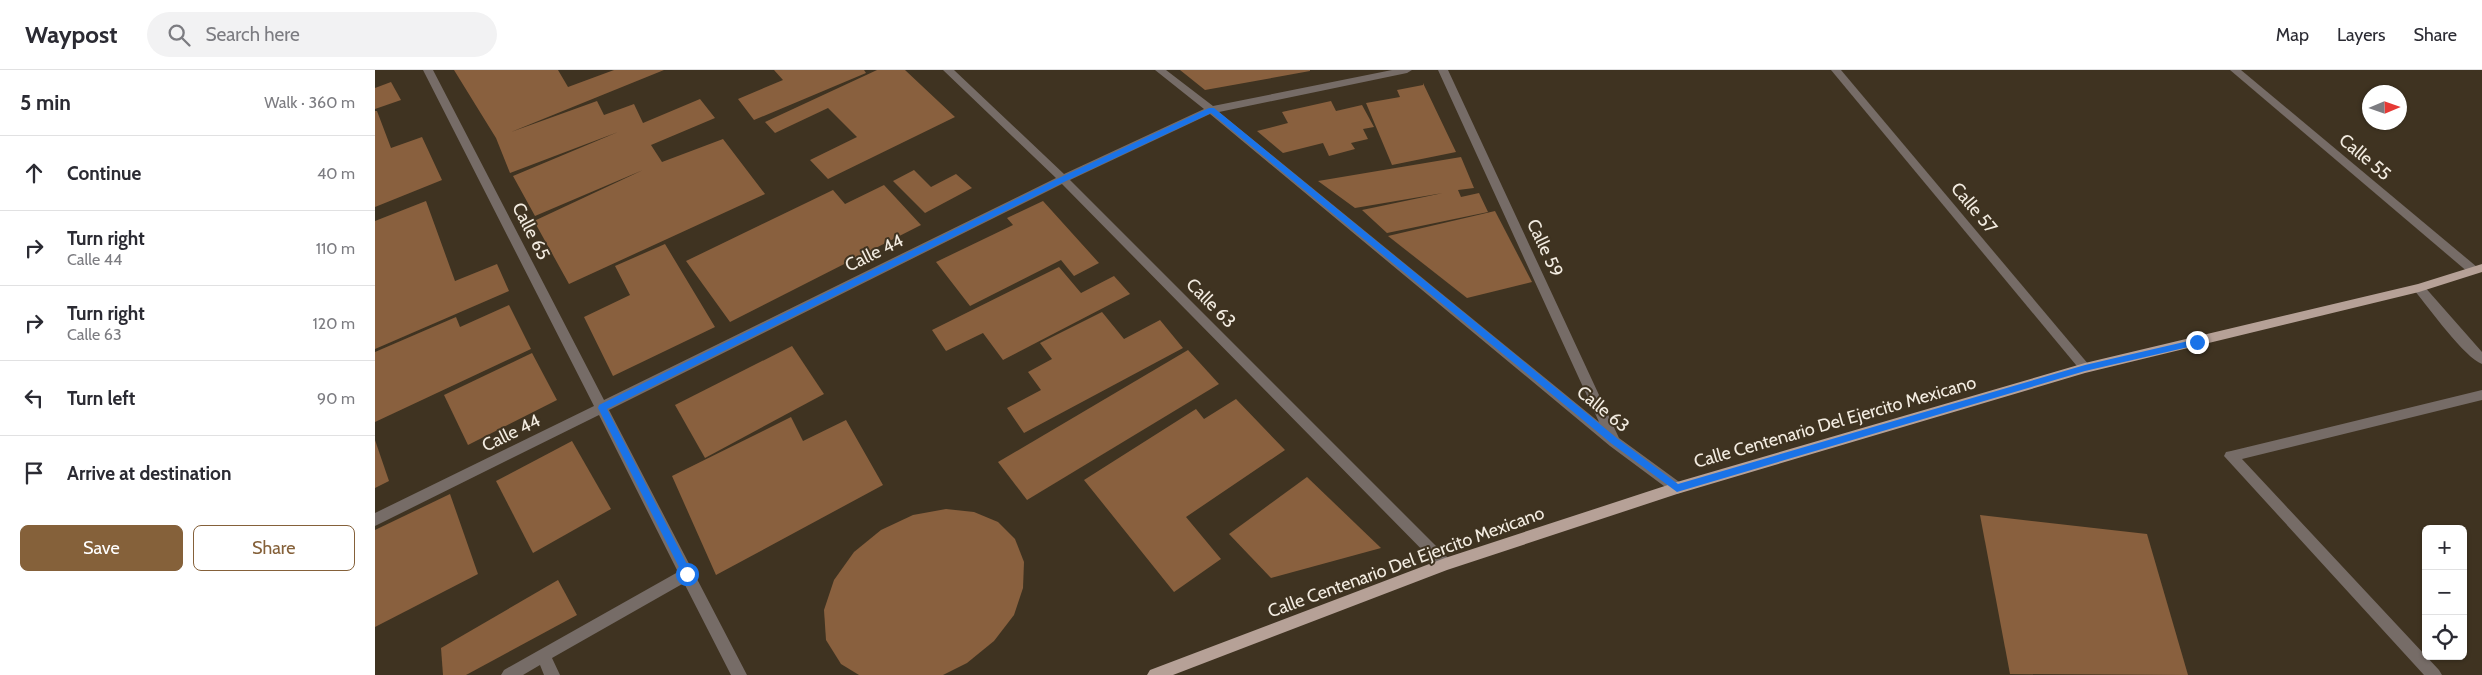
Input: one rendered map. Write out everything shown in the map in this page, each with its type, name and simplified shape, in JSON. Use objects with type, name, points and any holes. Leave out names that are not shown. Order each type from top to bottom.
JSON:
[{"type":"main road","name":"Calle Centenario Del Ejercito Mexicano","points":[[1155,675],[1445,564],[1677,488],[2085,368],[2419,288],[2478,269]]},
{"type":"street","name":"Calle 65","points":[[428,70],[739,675]]},
{"type":"street","name":"Calle 63","points":[[947,70],[1063,179],[1445,564]]},
{"type":"street","name":"Calle 63","points":[[1160,70],[1615,442],[1677,488]]},
{"type":"street","name":"Calle 44","points":[[375,520],[1063,179],[1211,110],[1407,70]]},
{"type":"street","name":"Calle 59","points":[[1443,70],[1615,442]]},
{"type":"street","name":"Calle 57","points":[[1836,70],[2085,368]]},
{"type":"street","name":"Calle 55","points":[[2235,70],[2478,269]]},
{"type":"street","points":[[2419,288],[2468,346],[2482,358]]},
{"type":"street","points":[[2434,675],[2231,456],[2482,395]]},
{"type":"street","points":[[509,675],[687,574]]},
{"type":"street","points":[[544,656],[552,675]]},
{"type":"building","points":[[454,70],[558,70],[568,87],[614,70],[664,70],[511,132],[597,101],[604,115],[634,104],[643,123],[700,99],[715,118],[651,145],[662,162],[723,139],[765,194],[569,284],[534,221],[643,170],[535,216],[513,176],[618,132],[510,173],[496,138]]},
{"type":"building","points":[[774,70],[864,70],[866,73],[754,120],[738,99],[783,80]]},
{"type":"building","points":[[877,70],[905,70],[955,117],[828,179],[810,160],[857,137],[828,108],[775,133],[765,122]]},
{"type":"building","points":[[1180,70],[1310,70],[1310,71],[1205,90]]},
{"type":"building","points":[[391,82],[401,100],[375,109],[375,88]]},
{"type":"building","points":[[1423,83],[1456,152],[1392,165],[1366,103],[1400,97],[1397,90],[1423,85]]},
{"type":"building","points":[[1331,101],[1336,111],[1362,105],[1374,127],[1363,129],[1368,139],[1351,143],[1355,149],[1329,156],[1323,143],[1283,153],[1257,131],[1288,123],[1282,112]]},
{"type":"building","points":[[375,111],[377,111],[391,148],[422,137],[442,180],[375,207]]},
{"type":"building","points":[[1461,157],[1474,188],[1458,190],[1461,197],[1479,193],[1488,212],[1387,233],[1362,210],[1443,193],[1355,208],[1318,181]]},
{"type":"building","points":[[914,170],[931,187],[956,174],[972,188],[925,213],[893,181]]},
{"type":"building","points":[[884,185],[921,225],[730,322],[686,261],[833,190],[845,204]]},
{"type":"building","points":[[426,201],[455,281],[497,264],[509,291],[375,349],[375,221]]},
{"type":"building","points":[[1043,201],[1099,263],[1074,276],[1061,260],[970,306],[936,262],[1013,225],[1007,218]]},
{"type":"building","points":[[1495,211],[1532,282],[1467,298],[1388,236]]},
{"type":"building","points":[[665,244],[715,327],[613,376],[584,317],[630,295],[615,266]]},
{"type":"building","points":[[1059,267],[1081,293],[1114,276],[1130,294],[1003,360],[983,333],[946,351],[932,330]]},
{"type":"building","points":[[509,305],[531,349],[375,422],[375,352],[456,317],[460,327]]},
{"type":"building","points":[[1102,312],[1124,339],[1160,320],[1183,348],[1024,433],[1007,408],[1041,390],[1028,372],[1052,359],[1040,343]]},
{"type":"building","points":[[792,346],[824,394],[705,458],[675,405]]},
{"type":"building","points":[[1188,350],[1219,384],[1027,500],[998,462]]},
{"type":"building","points":[[532,353],[557,400],[468,445],[444,395]]},
{"type":"building","points":[[1236,399],[1285,450],[1186,517],[1221,559],[1174,592],[1084,480],[1196,409],[1204,419]]},
{"type":"building","points":[[791,417],[803,441],[846,420],[883,485],[716,575],[672,476]]},
{"type":"building","points":[[375,440],[389,481],[375,488]]},
{"type":"building","points":[[572,441],[611,509],[533,553],[496,481]]},
{"type":"building","points":[[1307,477],[1381,548],[1271,578],[1229,534]]},
{"type":"building","points":[[450,494],[478,574],[375,627],[375,530]]},
{"type":"building","points":[[946,509],[974,512],[998,522],[1015,539],[1024,562],[1023,588],[1014,615],[994,641],[967,663],[943,675],[859,675],[841,664],[826,640],[824,610],[834,580],[854,552],[881,530],[913,515]]},
{"type":"building","points":[[1980,515],[2147,534],[2188,675],[2010,674]]},
{"type":"building","points":[[558,580],[577,615],[466,675],[443,675],[441,648]]},
{"type":"route","points":[[687,574],[602,408],[1063,179],[1211,110],[1615,442],[1677,488],[2085,368],[2197,342]]}]
